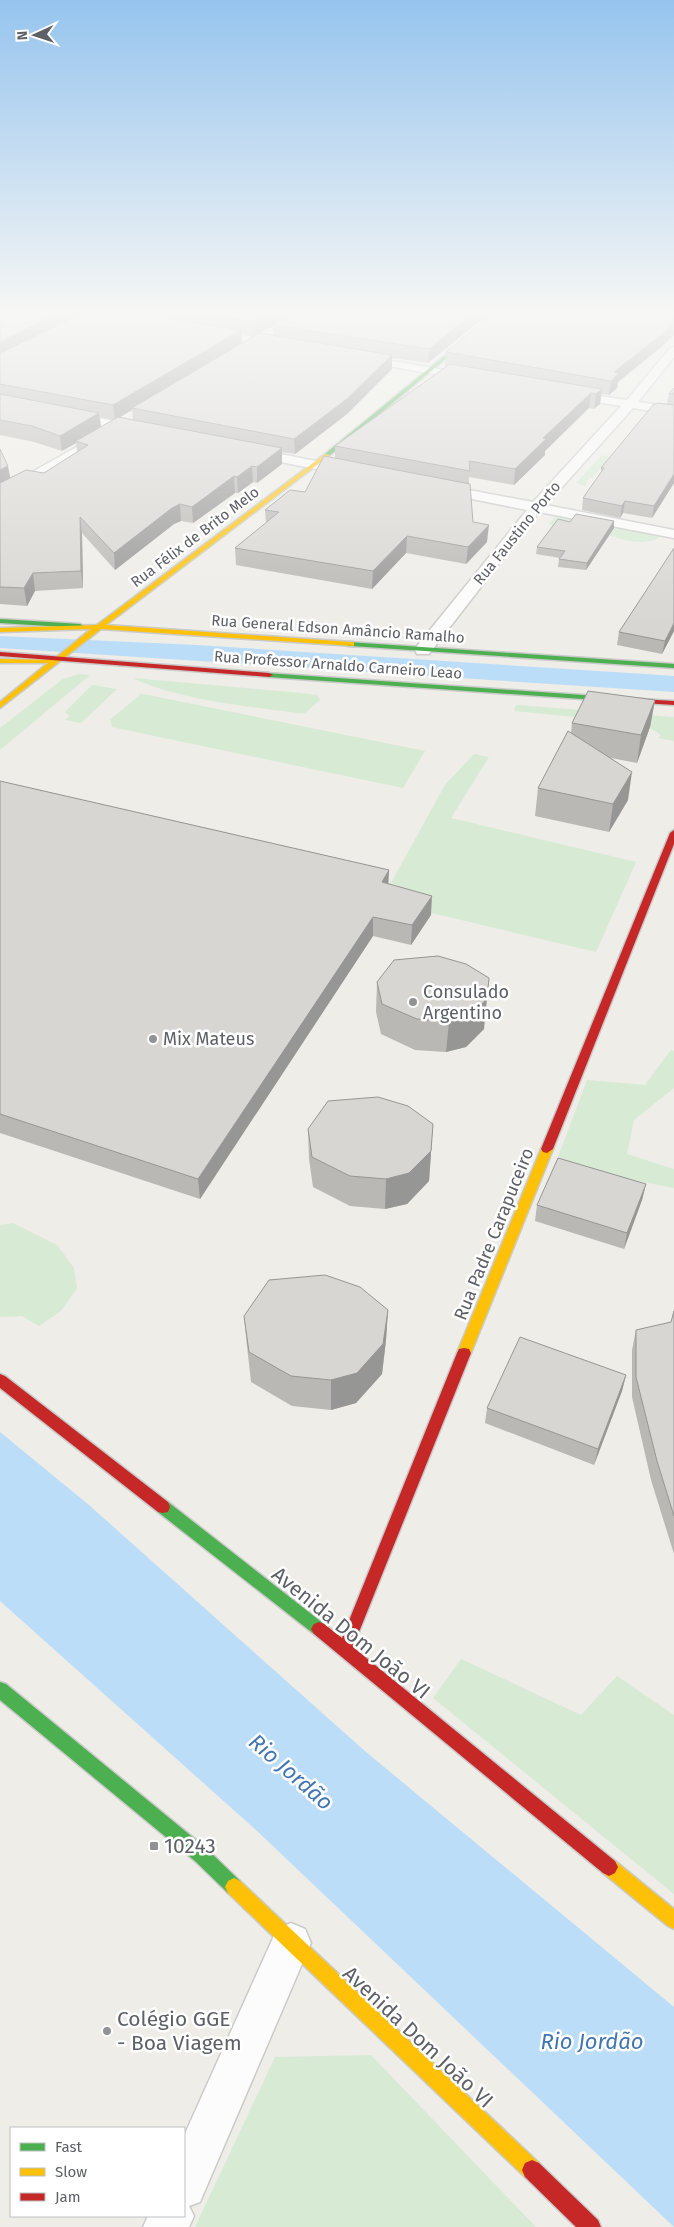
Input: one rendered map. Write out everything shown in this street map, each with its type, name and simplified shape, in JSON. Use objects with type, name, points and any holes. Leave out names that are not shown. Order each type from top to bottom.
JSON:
[{"type":"main road","name":"Rua Félix de Brito Melo","points":[[0,706],[87,636],[316,465],[373,418]]},
{"type":"main road","name":"Rua General Edson Amâncio Ramalho","points":[[0,621],[674,666]]},
{"type":"main road","points":[[0,630],[99,627]]},
{"type":"main road","points":[[0,654],[59,658]]},
{"type":"main road","name":"Rua Professor Arnaldo Carneiro Leao","points":[[0,661],[59,658],[674,703]]},
{"type":"main road","name":"Rua Padre Carapuceiro","points":[[345,1649],[674,833]]},
{"type":"main road","name":"Avenida Dom João VI","points":[[0,1380],[345,1649],[400,1697],[674,1920]]},
{"type":"main road","name":"Avenida Dom João VI","points":[[0,1690],[12,1702],[201,1855],[291,1943],[591,2227]]},
{"type":"street","points":[[78,418],[157,434]]},
{"type":"street","points":[[0,496],[133,418]]},
{"type":"street","name":"Rua Faustino Porto","points":[[423,650],[536,507],[617,418]]},
{"type":"street","points":[[241,450],[354,473]]},
{"type":"street","points":[[421,485],[674,534]]},
{"type":"street","points":[[185,2184],[291,1943]]},
{"type":"green space","points":[[602,455],[619,459],[614,462],[606,462],[592,478],[589,477],[586,486],[576,483]]},
{"type":"green space","points":[[557,515],[663,535],[654,540],[635,542],[596,532],[569,529],[549,524]]},
{"type":"green space","points":[[79,674],[90,675],[0,750],[0,728],[63,679]]},
{"type":"green space","points":[[133,678],[301,693],[317,695],[320,700],[305,713],[297,713],[191,697],[151,686]]},
{"type":"green space","points":[[92,685],[117,689],[81,723],[65,720],[70,716],[65,712]]},
{"type":"green space","points":[[141,694],[425,751],[403,788],[112,727],[110,720]]},
{"type":"green space","points":[[516,705],[674,717],[674,741],[658,738],[661,735],[645,724],[514,711]]},
{"type":"green space","points":[[474,754],[489,757],[451,818],[636,862],[596,952],[381,901],[445,785]]},
{"type":"green space","points":[[671,1050],[674,1051],[674,1088],[634,1120],[627,1154],[674,1169],[674,1188],[555,1165],[587,1080],[645,1085]]},
{"type":"green space","points":[[13,1223],[57,1245],[74,1268],[77,1288],[61,1311],[39,1326],[22,1316],[0,1317],[0,1225]]},
{"type":"green space","points":[[461,1659],[581,1715],[617,1676],[674,1715],[674,1894],[433,1698]]},
{"type":"green space","points":[[371,2055],[536,2227],[195,2227],[275,2057]]},
{"type":"water","points":[[0,636],[197,645],[674,676],[674,692],[0,648]]},
{"type":"water","name":"Rio Jordão","points":[[0,1432],[89,1505],[366,1752],[674,2007],[674,2227],[256,1830],[0,1601]]},
{"type":"building","points":[[0,418],[91,418],[60,436],[32,426],[0,420]]},
{"type":"building","points":[[116,418],[123,418],[282,448],[257,467],[252,466],[237,477],[234,476],[192,507],[180,504],[172,508],[114,553],[80,517],[81,571],[33,573],[24,588],[0,587],[0,483],[26,470],[44,473],[88,445],[76,441]]},
{"type":"building","points":[[184,418],[322,418],[294,439]]},
{"type":"building","points":[[374,418],[564,418],[515,469],[469,461],[470,471],[335,446]]},
{"type":"building","points":[[642,418],[674,418],[674,474],[654,506],[625,501],[622,506],[583,498],[604,468],[601,468]]},
{"type":"building","points":[[0,449],[8,466],[0,470]]},
{"type":"building","points":[[324,456],[470,484],[473,522],[489,525],[468,547],[407,536],[373,571],[235,548],[279,512],[265,510],[290,490],[305,492]]},
{"type":"building","points":[[576,514],[614,521],[587,563],[559,559],[565,551],[537,547],[558,519],[570,522]]},
{"type":"building","points":[[674,548],[674,623],[665,641],[619,632]]},
{"type":"building","points":[[588,691],[655,700],[641,735],[572,723]]},
{"type":"building","points":[[568,731],[632,772],[613,804],[538,788]]},
{"type":"building","name":"Mix Mateus","points":[[0,781],[389,870],[382,882],[432,896],[412,925],[373,917],[198,1179],[0,1114]]},
{"type":"building","points":[[438,956],[466,964],[489,978],[487,999],[468,1017],[449,1022],[417,1019],[382,1004],[377,982],[394,960]]},
{"type":"building","points":[[378,1097],[408,1106],[433,1124],[431,1151],[409,1173],[386,1179],[350,1176],[312,1157],[308,1129],[328,1101]]},
{"type":"building","points":[[558,1158],[646,1184],[627,1233],[537,1205]]},
{"type":"building","points":[[325,1275],[360,1287],[388,1310],[383,1344],[357,1373],[331,1380],[291,1376],[249,1352],[244,1316],[269,1280]]},
{"type":"building","points":[[674,1311],[674,1516],[657,1461],[636,1377],[636,1330],[671,1322]]},
{"type":"building","points":[[520,1337],[626,1375],[598,1449],[487,1408]]},
{"type":"traffic: fast","points":[[327,455],[372,418]]},
{"type":"traffic: fast","points":[[0,621],[80,626]]},
{"type":"traffic: fast","points":[[351,644],[674,666]]},
{"type":"traffic: fast","points":[[269,675],[611,699]]},
{"type":"traffic: fast","points":[[163,1507],[319,1629]]},
{"type":"traffic: fast","points":[[0,1690],[201,1855],[234,1887]]},
{"type":"traffic: slow","points":[[0,706],[87,636],[327,455]]},
{"type":"traffic: slow","points":[[0,630],[99,627],[351,644]]},
{"type":"traffic: slow","points":[[0,661],[50,661]]},
{"type":"traffic: slow","points":[[464,1353],[547,1149]]},
{"type":"traffic: slow","points":[[609,1867],[674,1920]]},
{"type":"traffic: slow","points":[[234,1887],[532,2170]]},
{"type":"traffic: jam","points":[[0,654],[269,675]]},
{"type":"traffic: jam","points":[[611,699],[674,703]]},
{"type":"traffic: jam","points":[[547,1149],[674,833]]},
{"type":"traffic: jam","points":[[345,1649],[464,1353]]},
{"type":"traffic: jam","points":[[0,1380],[163,1507]]},
{"type":"traffic: jam","points":[[319,1629],[609,1867]]},
{"type":"traffic: jam","points":[[532,2170],[591,2227]]},
{"type":"place","name":"Consulado Argentino","points":[[413,1002]]},
{"type":"place","name":"Mix Mateus","points":[[153,1039]]},
{"type":"place","name":"10243","points":[[154,1846]]},
{"type":"place","name":"Colégio GGE - Boa Viagem","points":[[107,2031]]}]
